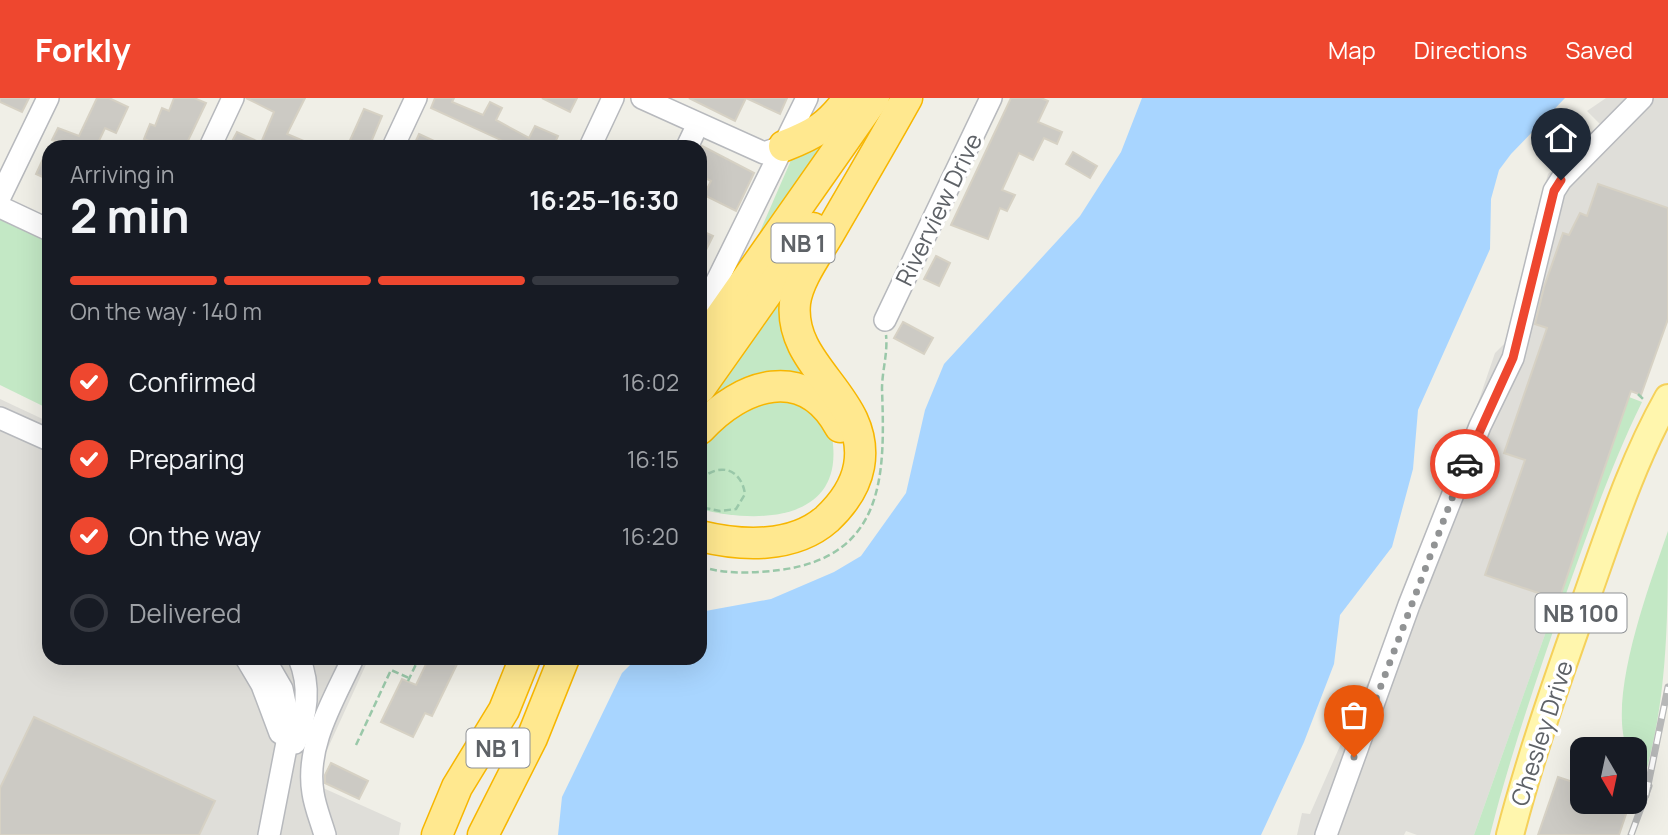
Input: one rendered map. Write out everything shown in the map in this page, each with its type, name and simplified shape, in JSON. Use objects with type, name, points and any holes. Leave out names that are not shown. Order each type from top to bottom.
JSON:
[{"type":"highway","points":[[784,146],[810,137],[822,128],[849,98]]},
{"type":"highway","name":"NB 1","points":[[707,336],[874,98]]},
{"type":"highway","points":[[707,538],[728,542],[777,542],[821,525],[849,494],[857,475],[860,437],[853,416],[815,364],[797,333],[795,301],[812,264],[907,98]]},
{"type":"highway","name":"NB 1","points":[[707,378],[907,98]]},
{"type":"highway","points":[[707,423],[741,395],[780,385],[800,389],[817,397],[832,414],[840,429],[844,446],[843,464],[837,483],[814,510],[801,519],[762,527],[732,525],[707,519]]},
{"type":"highway","points":[[457,787],[513,665]]},
{"type":"highway","name":"NB 1","points":[[437,835],[457,787],[504,710],[521,665]]},
{"type":"highway","name":"NB 1","points":[[452,835],[515,715],[535,665]]},
{"type":"highway","name":"NB 1","points":[[483,835],[532,738],[561,665]]},
{"type":"main road","name":"Chesley Drive","points":[[1510,835],[1535,746],[1616,515],[1646,440],[1668,398]]},
{"type":"street","points":[[0,197],[48,98]]},
{"type":"street","points":[[213,140],[233,98]]},
{"type":"street","points":[[396,140],[416,98]]},
{"type":"street","points":[[593,140],[613,98]]},
{"type":"street","points":[[642,98],[764,153],[784,146]]},
{"type":"street","points":[[707,296],[716,283],[807,98]]},
{"type":"street","name":"Riverview Drive","points":[[885,320],[991,98]]},
{"type":"street","points":[[1326,835],[1409,605],[1480,426],[1513,358],[1554,191],[1570,170],[1642,98]]},
{"type":"street","points":[[690,140],[698,124]]},
{"type":"street","points":[[0,207],[42,227]]},
{"type":"street","points":[[0,418],[42,437]]},
{"type":"street","points":[[250,665],[277,720],[282,740],[282,774]]},
{"type":"street","points":[[268,665],[285,698],[290,727]]},
{"type":"street","points":[[269,835],[282,774],[294,694],[292,682],[284,665]]},
{"type":"street","points":[[282,774],[301,728],[307,695],[307,677],[302,665]]},
{"type":"street","points":[[325,835],[313,793],[311,769],[321,728],[350,665]]},
{"type":"path","points":[[707,474],[732,470],[740,476],[745,494],[736,509],[720,512],[707,509]]},
{"type":"path","points":[[356,745],[391,670],[408,680],[416,665]]},
{"type":"shaded area","points":[[1606,98],[1668,98],[1668,319],[1641,395],[1631,392],[1474,835],[1417,835],[1406,831],[1404,835],[1297,835],[1302,813],[1310,814],[1432,537],[1495,353],[1506,342],[1534,244],[1530,236],[1548,174],[1600,124],[1587,111]]},
{"type":"shaded area","points":[[0,399],[42,419],[42,665],[366,665],[312,783],[401,823],[399,835],[0,835]]},
{"type":"green space","points":[[828,139],[758,236],[795,151]]},
{"type":"green space","points":[[0,207],[42,227],[42,406],[0,385]]},
{"type":"green space","points":[[795,275],[820,386],[709,404]]},
{"type":"green space","points":[[1629,397],[1642,402],[1611,472],[1567,591],[1516,743],[1490,835],[1474,835]]},
{"type":"green space","points":[[756,398],[806,403],[832,437],[833,465],[825,486],[812,501],[793,510],[771,515],[747,516],[707,511],[707,435]]},
{"type":"green space","points":[[1668,531],[1664,670],[1647,768],[1647,737],[1624,737],[1622,700],[1633,640]]},
{"type":"water","points":[[1142,98],[1565,98],[1499,170],[1491,199],[1490,249],[1418,410],[1413,469],[1392,547],[1340,615],[1334,664],[1304,742],[1261,835],[558,835],[562,797],[622,673],[630,665],[707,665],[707,611],[771,599],[834,572],[861,556],[906,493],[925,410],[944,364],[1080,216],[1121,152]]},
{"type":"building","points":[[0,98],[29,98],[22,112],[0,102]]},
{"type":"building","points":[[97,98],[109,98],[128,107],[116,133],[105,128],[99,140],[52,140],[58,128],[79,136]]},
{"type":"building","points":[[174,98],[194,98],[206,103],[188,140],[144,139],[150,124],[155,126],[162,108],[169,111]]},
{"type":"building","points":[[246,98],[305,98],[287,134],[301,140],[262,140],[274,112]]},
{"type":"building","points":[[435,98],[454,98],[452,102],[483,115],[490,102],[502,108],[496,120],[529,138],[535,126],[558,136],[556,140],[501,140],[431,108]]},
{"type":"building","points":[[542,98],[577,98],[570,112]]},
{"type":"building","points":[[689,98],[746,98],[735,121]]},
{"type":"building","points":[[746,98],[787,98],[780,114]]},
{"type":"building","points":[[1011,98],[1041,98],[1048,101],[1038,122],[1062,132],[1057,144],[1044,138],[1033,160],[1019,153],[1002,190],[1015,195],[1007,211],[1000,208],[988,239],[951,225]]},
{"type":"building","points":[[364,109],[382,116],[372,140],[350,140]]},
{"type":"building","points":[[237,132],[254,140],[233,140]]},
{"type":"building","points":[[419,134],[432,140],[416,140]]},
{"type":"building","points":[[707,149],[754,173],[736,211],[707,196],[711,181],[707,179]]},
{"type":"building","points":[[1073,152],[1097,166],[1090,178],[1066,164]]},
{"type":"building","points":[[42,161],[42,177],[36,174]]},
{"type":"building","points":[[1598,184],[1668,208],[1668,319],[1641,395],[1631,391],[1559,600],[1485,575],[1525,460],[1504,453],[1547,328],[1535,324],[1544,287],[1563,233],[1569,235],[1580,213],[1587,216]]},
{"type":"building","points":[[707,233],[713,236],[707,248]]},
{"type":"building","points":[[936,256],[950,263],[939,286],[924,279]]},
{"type":"building","points":[[903,322],[933,338],[924,354],[894,338]]},
{"type":"building","points":[[426,665],[457,665],[432,716],[425,713],[413,737],[381,722],[402,679],[416,685]]},
{"type":"building","points":[[34,717],[215,801],[199,835],[0,835],[0,788]]},
{"type":"building","points":[[331,763],[368,781],[359,799],[325,783],[325,775]]},
{"type":"building","points":[[1558,777],[1570,781],[1570,814],[1626,814],[1619,835],[1538,835]]},
{"type":"railway","points":[[1647,790],[1668,687]]},
{"type":"railway","points":[[1631,835],[1649,786]]},
{"type":"way so far","points":[[1354,757],[1409,605],[1465,464]]},
{"type":"route","points":[[1465,464],[1513,358],[1554,191],[1561,180]]}]
